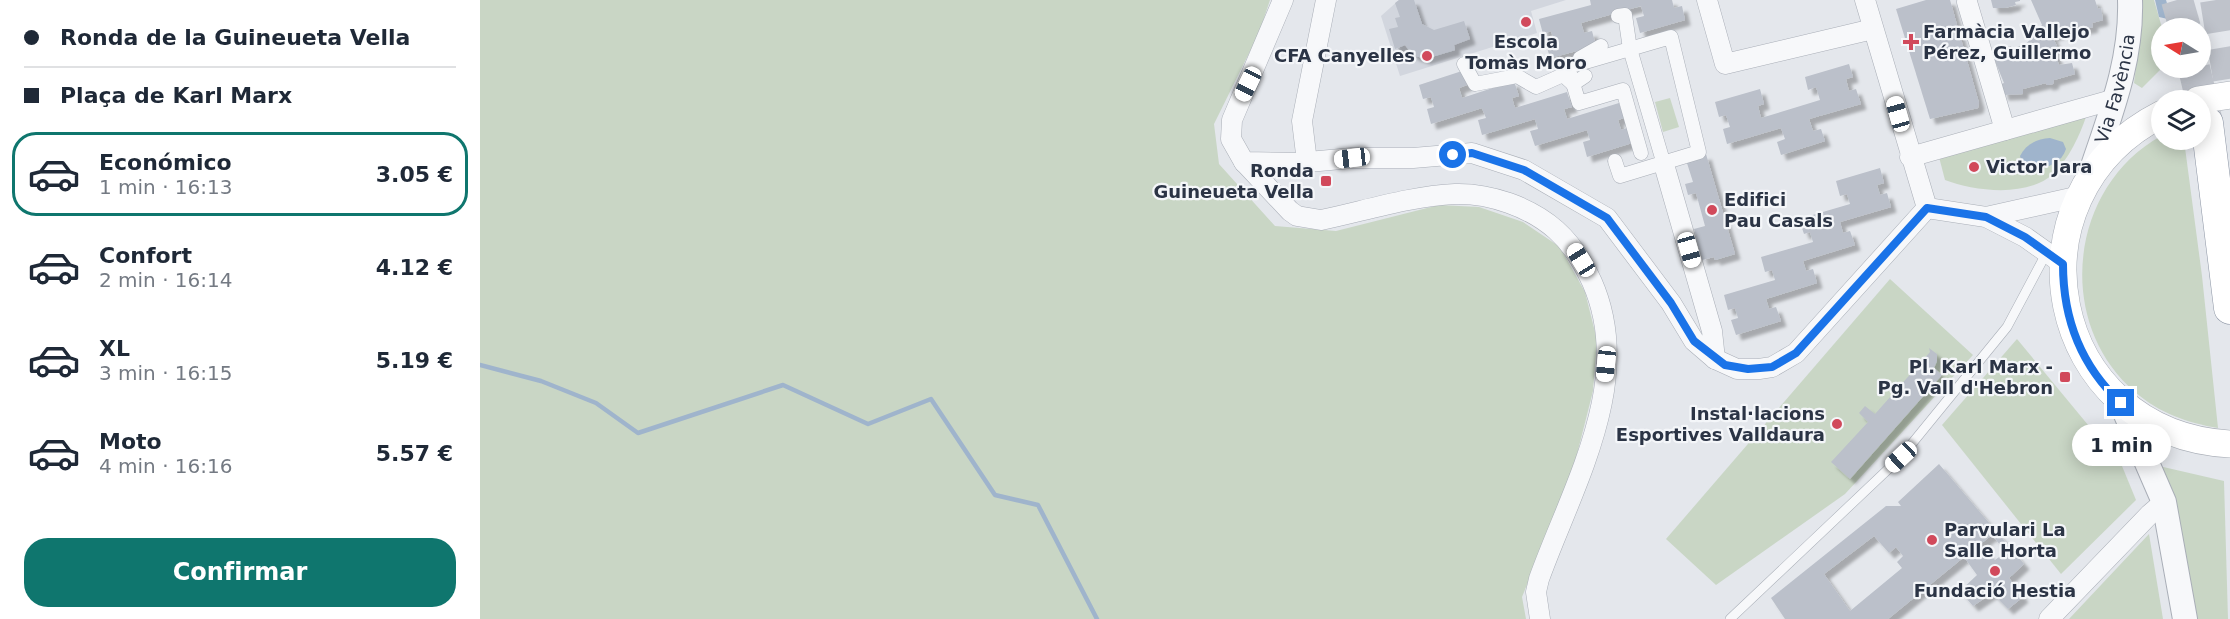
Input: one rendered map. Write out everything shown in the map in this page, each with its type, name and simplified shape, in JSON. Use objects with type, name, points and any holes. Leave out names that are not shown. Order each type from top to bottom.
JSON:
[{"type":"highway","points":[[2207,150],[2230,308]]},
{"type":"main road","points":[[2211,107],[2230,95]]},
{"type":"main road","points":[[2151,122],[2118,144],[2085,186],[2055,258],[2066,306],[2078,345],[2095,374],[2121,403],[2147,420],[2177,432],[2207,441],[2230,444]]},
{"type":"street","points":[[1283,0],[1232,120],[1231,139],[1244,162],[1290,211],[1303,218],[1321,220],[1440,195],[1471,195],[1498,200],[1534,215],[1551,226],[1573,247],[1590,277],[1605,316],[1607,351],[1599,407],[1584,464],[1539,579],[1536,592],[1540,619]]},
{"type":"street","points":[[1307,162],[1302,121],[1326,0]]},
{"type":"street","points":[[1707,0],[1725,64],[1873,29]]},
{"type":"street","points":[[1865,0],[1927,208]]},
{"type":"street","name":"Via Favència","points":[[2085,186],[2115,99],[2128,52],[2130,0]]},
{"type":"street","points":[[1967,2],[2005,130]]},
{"type":"street","points":[[1618,16],[1625,15],[1630,49],[1712,331],[1714,359]]},
{"type":"street","points":[[1464,64],[1475,84],[1516,76],[1536,87],[1563,75],[1580,74],[1630,49],[1671,38],[1699,152],[1664,165],[1620,176],[1615,161]]},
{"type":"street","points":[[1601,46],[1580,57],[1579,103],[1623,90],[1641,153]]},
{"type":"street","points":[[1910,157],[2115,99]]},
{"type":"street","points":[[1244,162],[1413,158],[1472,153],[1524,170],[1607,218],[1671,303],[1694,341],[1714,359],[1737,369],[1772,367],[1796,353],[1927,208]]},
{"type":"street","points":[[1986,217],[2085,186]]},
{"type":"street","points":[[1927,208],[1986,217],[2055,258]]},
{"type":"street","points":[[2121,403],[2164,502],[2185,619]]},
{"type":"street","points":[[2049,619],[2164,502]]},
{"type":"lane","points":[[1730,619],[1901,457],[2007,327],[2055,258]]},
{"type":"shaded area","name":"CFA Canyelles","points":[[1399,0],[1566,0],[1531,11],[1537,33],[1400,76],[1381,16]]},
{"type":"green space","points":[[480,0],[1270,0],[1259,33],[1214,124],[1219,164],[1275,226],[1336,231],[1439,205],[1479,207],[1523,222],[1560,247],[1585,292],[1597,340],[1593,391],[1572,474],[1522,597],[1526,619],[480,619]]},
{"type":"green space","points":[[2139,0],[2154,0],[2159,18],[2151,18],[2152,78],[2142,88],[2134,83],[2141,28]]},
{"type":"green space","points":[[1670,98],[1679,127],[1663,132],[1655,102]]},
{"type":"green space","points":[[2087,114],[2069,154],[2059,168],[2042,182],[2029,187],[2000,190],[1970,187],[1945,180],[1939,157]]},
{"type":"green space","points":[[2151,143],[2151,150],[2185,150],[2202,276],[2218,428],[2174,416],[2154,406],[2135,392],[2109,363],[2092,330],[2083,294],[2083,257],[2091,221],[2107,188],[2130,159]]},
{"type":"green space","name":"Instal·lacions Esportives Valldaura","points":[[1890,279],[1973,355],[1845,494],[1716,585],[1666,539]]},
{"type":"green space","points":[[2017,339],[2122,466],[2136,500],[2061,574],[1942,425]]},
{"type":"green space","points":[[2159,466],[2224,481],[2228,619],[2190,619]]},
{"type":"green space","points":[[2149,534],[2163,619],[2069,619]]},
{"type":"water","points":[[2155,0],[2166,0],[2171,18],[2159,17]]},
{"type":"water","points":[[2050,138],[2063,142],[2066,149],[2059,160],[2048,166],[2035,168],[2023,165],[2020,156],[2025,148],[2036,141]]},
{"type":"building","points":[[1399,0],[1414,0],[1422,24],[1434,30],[1464,21],[1470,39],[1454,45],[1455,50],[1425,59],[1413,55],[1405,45],[1395,49],[1389,29],[1398,27],[1395,18],[1400,17],[1395,3]]},
{"type":"building","points":[[1590,0],[1672,0],[1674,8],[1682,6],[1685,20],[1640,33],[1636,18],[1644,16],[1641,6],[1581,23],[1584,33],[1592,31],[1596,46],[1550,58],[1546,44],[1554,41],[1551,31],[1543,34],[1539,19],[1591,5]]},
{"type":"building","points":[[1926,0],[1950,0],[1979,103],[1978,108],[1930,119],[1896,9]]},
{"type":"building","points":[[1991,0],[2020,1],[2015,2],[2016,5],[2005,8],[1993,8]]},
{"type":"building","points":[[2031,0],[2095,0],[2098,9],[2101,8],[2103,20],[2092,23],[2093,27],[2085,29],[2080,26],[2052,36],[2058,48],[2054,50],[2059,65],[2072,63],[2075,74],[2054,80],[2053,84],[2047,85],[2046,83],[2023,89],[2023,94],[2003,95],[2001,84],[2004,83],[1993,56],[2005,52],[2004,48],[2011,46],[2012,49],[2027,43],[2042,25]]},
{"type":"building","points":[[1849,64],[1853,77],[1846,79],[1849,91],[1856,89],[1861,104],[1809,119],[1813,131],[1821,129],[1825,141],[1781,155],[1777,142],[1785,139],[1781,128],[1727,144],[1723,129],[1730,127],[1726,115],[1719,117],[1715,102],[1760,89],[1764,104],[1758,106],[1761,118],[1820,100],[1816,87],[1808,90],[1805,77]]},
{"type":"building","points":[[1462,71],[1467,85],[1459,88],[1462,98],[1514,81],[1519,96],[1512,98],[1515,108],[1567,92],[1572,107],[1564,109],[1567,119],[1619,103],[1624,118],[1618,120],[1621,130],[1627,128],[1632,143],[1587,157],[1583,142],[1590,140],[1587,130],[1535,146],[1530,131],[1538,129],[1535,119],[1482,135],[1478,120],[1486,118],[1482,108],[1431,124],[1427,109],[1434,107],[1431,97],[1423,99],[1419,85]]},
{"type":"building","name":"Edifici Pau Casals","points":[[1706,154],[1735,254],[1715,260],[1714,257],[1702,260],[1694,229],[1705,226],[1696,193],[1688,195],[1685,184],[1693,182],[1686,160]]},
{"type":"building","points":[[1880,168],[1884,183],[1877,185],[1880,195],[1887,193],[1891,207],[1840,222],[1843,233],[1850,231],[1855,245],[1803,261],[1806,271],[1813,269],[1817,283],[1766,299],[1769,309],[1776,307],[1781,321],[1736,335],[1731,320],[1738,318],[1735,308],[1728,310],[1724,295],[1775,280],[1772,270],[1765,272],[1761,257],[1813,242],[1810,232],[1804,234],[1799,219],[1850,204],[1847,194],[1840,196],[1836,181]]},
{"type":"building","points":[[1929,348],[1937,354],[1934,368],[1942,375],[1850,479],[1831,462],[1868,422],[1859,413],[1865,406],[1875,414],[1930,352]]},
{"type":"building","name":"Parvulari La Salle Horta","points":[[1939,464],[2024,564],[2009,578],[2023,597],[2008,609],[1992,593],[1973,606],[1960,591],[1977,575],[1964,557],[1888,619],[1785,619],[1771,598],[1886,506],[1901,506],[1898,502]],"holes":[[[1992,535],[2006,552],[1995,560],[1979,545]],[[1874,536],[1889,553],[1896,547],[1903,556],[1897,562],[1902,568],[1850,611],[1824,574]]]},
{"type":"waterway","points":[[480,365],[541,381],[596,403],[638,433],[783,385],[868,424],[931,399],[995,495],[1038,505],[1097,619]]},
{"type":"tunnel","points":[[2177,0],[2182,18]]},
{"type":"tunnel","points":[[2216,0],[2230,85]]},
{"type":"tunnel","points":[[2196,78],[2199,90]]},
{"type":"place","name":"Escola Tomàs Moro","points":[[1526,22]]},
{"type":"place","name":"Farmàcia Vallejo Pérez, Guillermo","points":[[1911,42]]},
{"type":"place","name":"CFA Canyelles","points":[[1427,56]]},
{"type":"place","name":"Victor Jara","points":[[1974,167]]},
{"type":"place","name":"Ronda Guineueta Vella","points":[[1326,181]]},
{"type":"place","name":"Edifici Pau Casals","points":[[1712,210]]},
{"type":"place","name":"Pl. Karl Marx - Pg. Vall d'Hebron","points":[[2065,377]]},
{"type":"place","name":"Instal·lacions Esportives Valldaura","points":[[1837,424]]},
{"type":"place","name":"Parvulari La Salle Horta","points":[[1932,540]]},
{"type":"place","name":"Fundació Hestia","points":[[1995,571]]},
{"type":"route","points":[[1453,155],[1472,153],[1524,170],[1607,218],[1671,303],[1694,341],[1714,359],[1737,369],[1772,367],[1796,353],[1885,258],[1927,208],[1986,217],[2025,237],[2063,264],[2063,285],[2070,326],[2087,363],[2103,385],[2121,403]]}]
